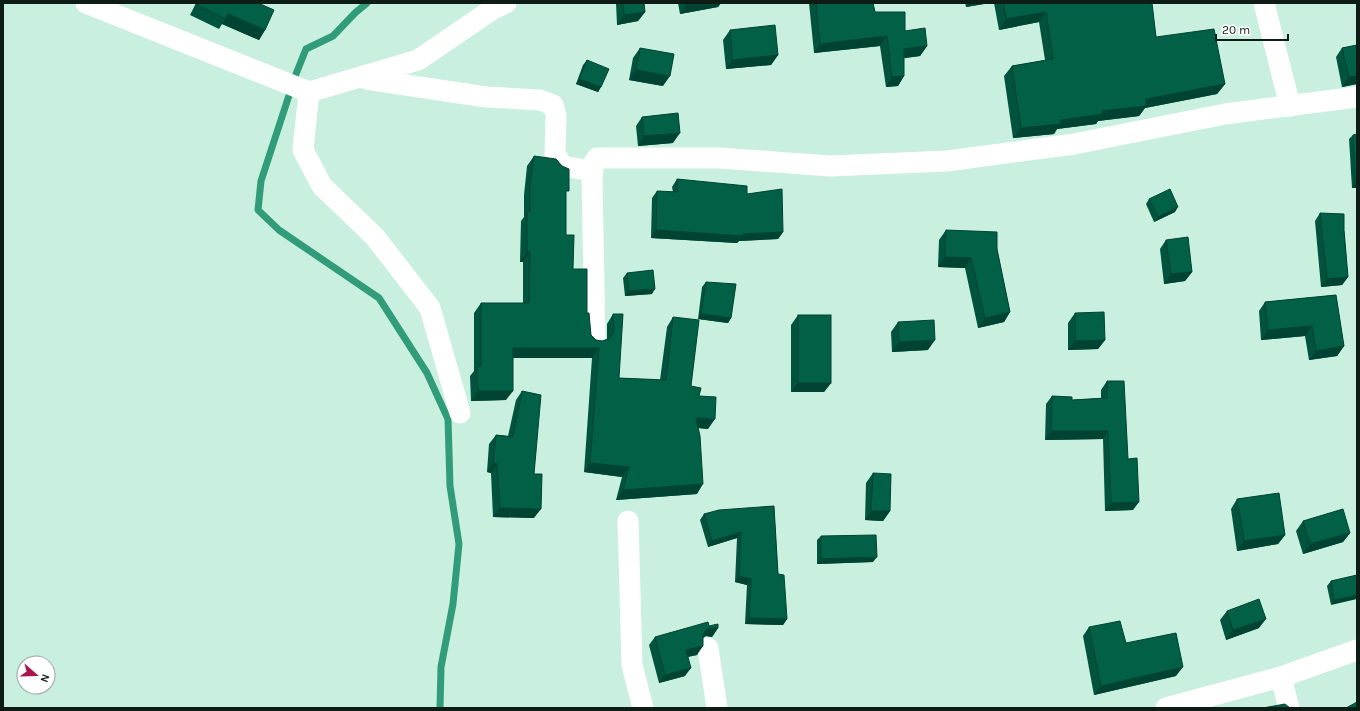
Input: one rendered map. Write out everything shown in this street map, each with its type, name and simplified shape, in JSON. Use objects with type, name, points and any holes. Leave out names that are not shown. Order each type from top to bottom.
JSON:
[{"type":"street","points":[[86,3],[309,92],[418,60],[492,9],[506,3]]},
{"type":"street","points":[[1264,3],[1290,106]]},
{"type":"street","points":[[359,78],[486,97],[540,100],[553,105],[556,115],[555,153],[562,166],[593,171]]},
{"type":"street","points":[[309,92],[303,150],[322,186],[352,212],[375,236],[430,308],[460,413]]},
{"type":"street","points":[[595,339],[593,164],[597,158],[720,158],[830,166],[947,161],[1074,144],[1225,114],[1357,98]]},
{"type":"street","points":[[628,521],[632,665],[643,708]]},
{"type":"street","points":[[708,648],[717,708]]},
{"type":"street","points":[[1166,708],[1281,677],[1357,650]]},
{"type":"street","points":[[1281,677],[1289,708]]},
{"type":"building","points":[[198,3],[258,3],[274,10],[265,30],[228,14],[226,19],[197,5]]},
{"type":"building","points":[[623,3],[644,3],[645,12],[624,15]]},
{"type":"building","points":[[816,3],[873,3],[875,12],[905,12],[905,31],[925,28],[927,46],[904,49],[904,76],[892,77],[887,36],[820,44]]},
{"type":"building","points":[[1003,3],[1152,3],[1156,37],[1214,29],[1225,84],[1146,99],[1146,106],[1102,111],[1103,114],[1061,120],[1061,124],[1021,128],[1012,66],[1053,59],[1046,12],[1006,19]]},
{"type":"building","points":[[775,25],[778,55],[732,60],[730,30]]},
{"type":"building","points":[[1357,45],[1357,76],[1349,77],[1342,48]]},
{"type":"building","points":[[640,48],[674,54],[670,76],[636,70]]},
{"type":"building","points":[[587,60],[609,69],[601,87],[579,79]]},
{"type":"building","points":[[678,113],[680,133],[644,136],[642,117]]},
{"type":"building","points":[[1357,134],[1357,183],[1355,183],[1353,135]]},
{"type":"building","points":[[534,156],[556,159],[562,166],[569,169],[569,191],[566,191],[566,235],[574,235],[573,269],[587,269],[587,313],[589,313],[591,335],[596,340],[602,341],[608,339],[614,330],[613,314],[623,314],[619,378],[666,380],[673,317],[699,320],[691,386],[701,388],[699,396],[716,397],[715,419],[696,418],[700,436],[703,484],[623,490],[629,467],[590,463],[599,348],[513,348],[513,391],[478,391],[477,366],[481,366],[481,303],[529,303],[530,252],[527,252],[527,211],[530,211],[530,185]]},
{"type":"building","points":[[677,179],[747,186],[747,194],[782,189],[783,232],[743,234],[742,236],[656,230],[657,191],[678,192]]},
{"type":"building","points":[[1170,189],[1178,207],[1158,217],[1149,199]]},
{"type":"building","points":[[1320,213],[1344,214],[1348,277],[1327,279]]},
{"type":"building","points":[[946,230],[997,232],[997,249],[1010,312],[985,318],[971,258],[945,257]]},
{"type":"building","points":[[1188,237],[1192,272],[1171,274],[1166,240]]},
{"type":"building","points":[[653,270],[655,289],[629,291],[627,273]]},
{"type":"building","points":[[706,282],[736,284],[731,318],[701,314]]},
{"type":"building","points":[[1336,295],[1344,346],[1316,351],[1312,326],[1268,330],[1265,302]]},
{"type":"building","points":[[1104,312],[1105,340],[1075,341],[1075,313]]},
{"type":"building","points":[[798,315],[831,315],[831,383],[798,383]]},
{"type":"building","points":[[934,320],[935,340],[899,342],[898,322]]},
{"type":"building","points":[[1107,381],[1124,381],[1128,459],[1137,458],[1139,502],[1111,503],[1108,431],[1051,431],[1052,396],[1072,397],[1072,400],[1107,398]]},
{"type":"building","points":[[522,391],[541,395],[534,474],[542,474],[541,509],[500,508],[497,464],[493,463],[496,435],[513,437]]},
{"type":"building","points":[[873,473],[891,474],[890,511],[871,511]]},
{"type":"building","points":[[1279,493],[1285,535],[1244,541],[1237,499]]},
{"type":"building","points":[[774,506],[778,574],[784,575],[787,619],[749,618],[751,579],[739,576],[741,532],[712,541],[704,514],[719,510]]},
{"type":"building","points":[[1343,509],[1350,533],[1310,544],[1303,521]]},
{"type":"building","points":[[876,535],[877,557],[821,559],[821,536]]},
{"type":"building","points":[[1357,575],[1357,595],[1334,600],[1331,581]]},
{"type":"building","points":[[1259,599],[1266,619],[1233,630],[1227,611]]},
{"type":"building","points":[[1120,621],[1126,643],[1176,633],[1183,667],[1101,686],[1089,627]]},
{"type":"building","points":[[708,622],[709,626],[718,624],[718,628],[706,630],[703,635],[703,646],[686,650],[691,668],[665,675],[655,637]]},
{"type":"building","points":[[1357,702],[1357,708],[1346,708]]},
{"type":"building","points":[[1285,704],[1290,708],[1263,708]]},
{"type":"waterway","points":[[367,3],[333,36],[306,49],[296,74],[261,181],[258,210],[279,230],[379,298],[427,373],[448,419],[450,486],[459,544],[453,604],[441,667],[440,708]]}]
